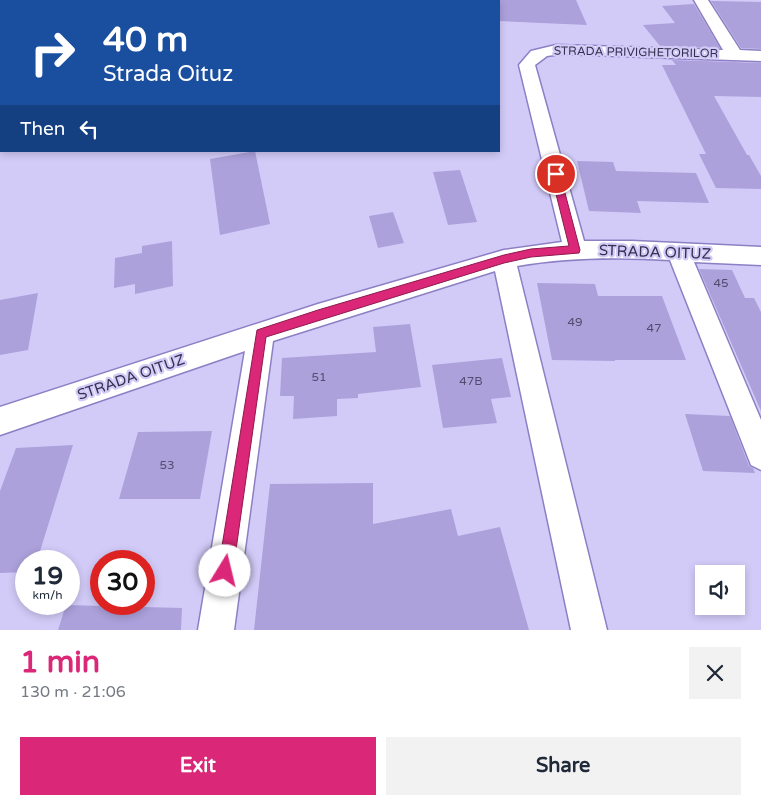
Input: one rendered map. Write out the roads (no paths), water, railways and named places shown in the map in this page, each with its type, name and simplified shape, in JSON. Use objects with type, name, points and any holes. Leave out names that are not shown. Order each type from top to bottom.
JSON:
[{"type":"street","points":[[701,0],[734,54]]},
{"type":"street","name":"STRADA PRIVIGHETORILOR","points":[[575,250],[527,65],[531,58],[538,53],[560,49],[761,56]]},
{"type":"street","name":"STRADA OITUZ","points":[[0,421],[318,314],[504,259],[531,253],[575,250],[761,256]]},
{"type":"street","points":[[679,253],[761,455]]},
{"type":"street","points":[[504,259],[589,630]]},
{"type":"street","points":[[216,630],[261,333]]}]
